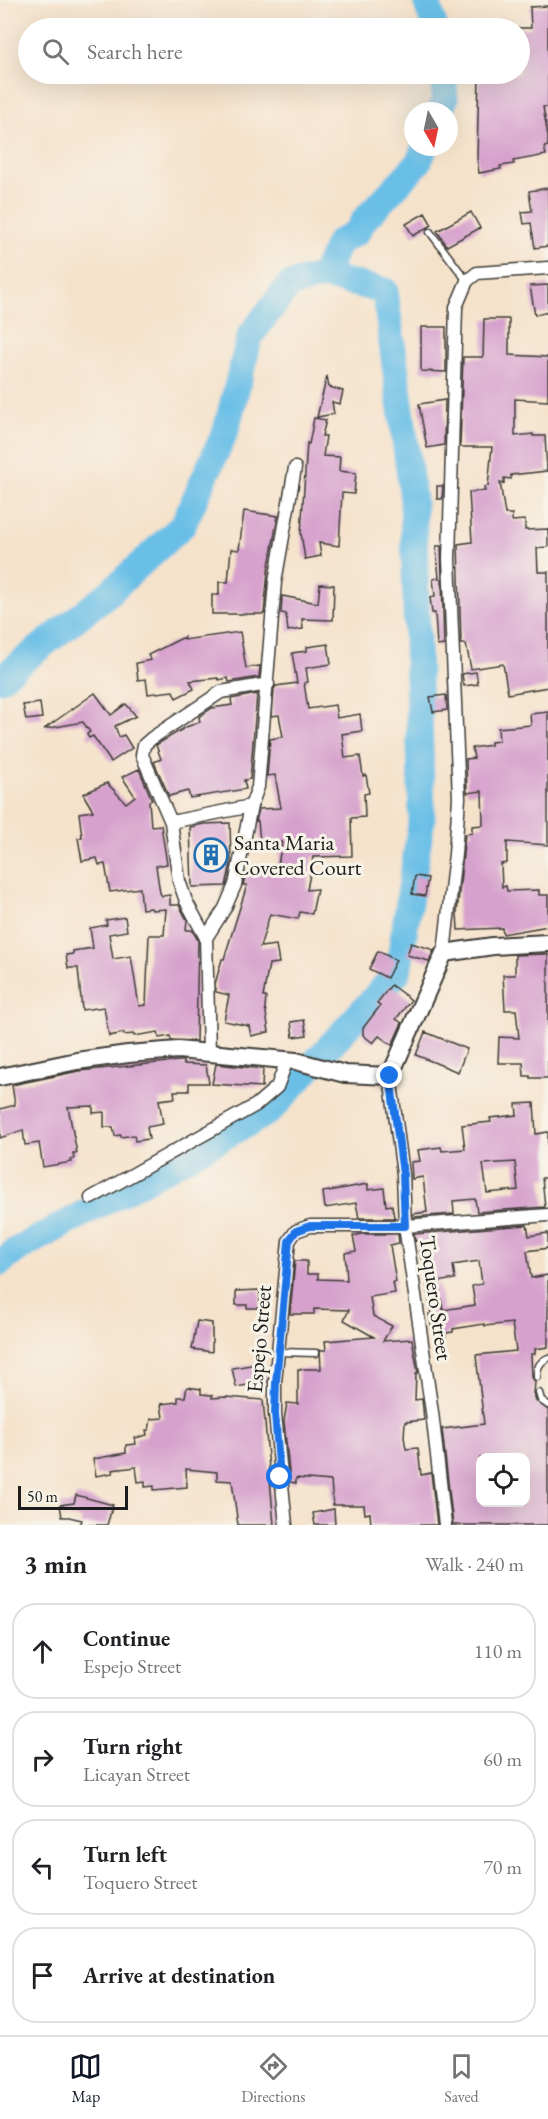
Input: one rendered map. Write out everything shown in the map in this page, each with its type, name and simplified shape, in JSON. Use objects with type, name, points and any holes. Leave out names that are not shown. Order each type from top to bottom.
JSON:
[{"type":"street","points":[[0,1077],[128,1053],[178,1050],[291,1060],[345,1074],[390,1076],[444,953],[455,854],[459,798],[449,559],[456,307],[467,281],[477,273],[548,268]]},
{"type":"street","points":[[206,938],[225,908],[235,885],[251,806],[258,787],[278,560],[295,468]]},
{"type":"street","points":[[209,1052],[206,938],[178,881],[171,822],[142,754],[144,745],[152,738],[221,692],[268,684]]},
{"type":"street","points":[[171,822],[251,806]]},
{"type":"street","points":[[444,953],[493,946],[548,943]]},
{"type":"street","points":[[90,1198],[256,1105],[277,1087],[291,1060]]},
{"type":"street","name":"Toquero Street","points":[[390,1076],[403,1174],[405,1226],[432,1412],[445,1525]]},
{"type":"street","points":[[405,1226],[548,1215]]},
{"type":"street","name":"Espejo Street","points":[[286,1525],[275,1414],[278,1352],[289,1241],[296,1231],[310,1226],[405,1226]]},
{"type":"lane","points":[[430,232],[467,281]]},
{"type":"lane","points":[[278,1352],[316,1353]]},
{"type":"lane","points":[[537,1377],[540,1363],[548,1358]]},
{"type":"lane","points":[[539,1393],[541,1400],[548,1405]]},
{"type":"building","points":[[548,6],[548,107],[543,107],[548,136],[548,146],[544,147],[546,155],[513,161],[514,164],[500,166],[501,169],[479,173],[477,159],[479,84],[530,84],[530,7]]},
{"type":"building","points":[[548,188],[548,246],[535,248],[531,223],[524,224],[522,212],[532,211],[529,191]]},
{"type":"building","points":[[471,212],[480,228],[447,246],[437,231]]},
{"type":"building","points":[[425,213],[432,225],[413,236],[406,224]]},
{"type":"building","points":[[548,285],[548,312],[535,315],[530,286]]},
{"type":"building","points":[[484,319],[509,319],[509,355],[548,357],[548,401],[515,399],[515,436],[533,434],[533,436],[545,436],[547,471],[511,475],[511,479],[504,478],[504,483],[500,482],[505,514],[512,514],[512,521],[525,520],[525,530],[548,529],[548,547],[537,548],[538,572],[548,572],[548,687],[508,694],[503,664],[471,669],[466,644],[461,644],[458,544],[472,542],[469,492],[485,491],[484,487],[488,486],[492,447],[460,447],[463,357],[483,357]]},
{"type":"building","points":[[421,327],[446,327],[446,372],[421,371]]},
{"type":"building","points":[[327,376],[329,387],[343,391],[340,404],[332,402],[334,414],[317,417]]},
{"type":"building","points":[[445,400],[444,445],[427,448],[419,404]]},
{"type":"building","points":[[314,418],[326,420],[322,436],[326,436],[323,456],[340,457],[339,471],[356,473],[354,494],[342,493],[339,546],[319,543],[321,556],[305,559],[301,533],[307,443],[309,444]]},
{"type":"building","points":[[437,486],[443,486],[442,499],[437,499]]},
{"type":"building","points":[[244,511],[278,516],[268,571],[264,614],[212,614],[212,595],[219,595],[219,582],[228,582],[231,549],[239,550]]},
{"type":"building","points":[[436,546],[441,546],[444,645],[437,646],[435,613],[432,613],[430,597],[435,596],[433,579],[439,578]]},
{"type":"building","points":[[320,584],[334,585],[333,620],[302,619],[303,629],[288,631],[286,614],[281,613],[282,596],[318,603]]},
{"type":"building","points":[[240,632],[246,668],[260,666],[259,677],[229,682],[228,678],[190,681],[194,689],[176,698],[173,691],[148,694],[146,679],[138,680],[136,663],[151,660],[148,655],[184,637],[184,640]]},
{"type":"building","points":[[328,644],[331,664],[306,668],[308,682],[304,683],[308,709],[335,705],[337,718],[360,714],[362,731],[342,734],[345,758],[360,756],[363,776],[366,775],[369,793],[364,794],[365,817],[351,818],[352,856],[313,857],[307,890],[317,889],[312,914],[300,912],[298,919],[270,914],[260,947],[276,945],[279,963],[269,964],[263,997],[266,997],[265,1007],[269,1032],[251,1036],[249,1026],[224,1021],[229,995],[216,992],[215,984],[247,885],[243,885],[246,873],[255,875],[257,866],[277,871],[282,842],[260,841],[258,821],[256,821],[259,809],[281,808],[275,775],[267,776],[270,739],[283,737],[279,715],[272,716],[274,689],[276,686],[297,683],[292,653],[307,651],[307,647]]},
{"type":"building","points":[[476,672],[478,684],[464,686],[462,674]]},
{"type":"building","points":[[95,693],[111,715],[126,704],[136,716],[115,726],[119,737],[124,735],[132,748],[111,762],[93,736],[89,738],[87,734],[90,732],[83,722],[44,729]]},
{"type":"building","points":[[257,694],[250,779],[244,780],[246,789],[190,798],[188,791],[169,796],[154,762],[161,759],[156,745],[186,727],[200,722],[199,717],[212,708],[232,705],[231,699]]},
{"type":"building","points":[[446,695],[447,710],[433,712],[430,697]]},
{"type":"building","points":[[40,703],[42,718],[26,720],[23,705]]},
{"type":"building","points":[[548,712],[548,845],[507,842],[507,863],[501,864],[502,887],[506,886],[507,891],[539,890],[539,895],[548,895],[548,926],[503,934],[502,928],[458,930],[457,913],[465,834],[472,833],[472,826],[483,825],[482,791],[467,793],[466,759],[474,758],[472,748],[491,745],[491,742],[499,741],[498,728],[531,725],[530,714]]},
{"type":"building","points":[[139,769],[152,800],[149,801],[151,826],[161,825],[167,864],[156,866],[160,893],[162,896],[170,895],[170,905],[179,905],[187,920],[186,930],[192,930],[198,940],[196,1041],[171,1040],[170,1036],[159,1038],[158,1032],[134,1036],[133,1034],[124,1035],[124,1033],[109,1036],[104,1007],[82,1010],[78,968],[68,968],[66,955],[73,954],[73,951],[93,948],[90,928],[107,925],[106,920],[125,917],[127,931],[109,934],[113,959],[131,956],[139,1006],[146,1005],[149,935],[164,935],[166,909],[142,909],[140,888],[110,892],[105,864],[99,865],[97,858],[82,861],[78,838],[82,837],[79,813],[93,811],[83,794],[107,783],[126,803],[135,796],[122,777]]},
{"type":"building","name":"Santa Maria Covered Court","points":[[230,823],[231,863],[226,886],[192,887],[190,827]]},
{"type":"building","points":[[415,876],[428,878],[425,896],[412,894]]},
{"type":"building","points":[[411,943],[434,950],[429,961],[407,955]]},
{"type":"building","points":[[378,951],[396,960],[387,978],[369,969]]},
{"type":"building","points":[[548,954],[548,1078],[530,1078],[530,1076],[524,1076],[523,1063],[498,1063],[499,1037],[519,1038],[516,1010],[505,1010],[503,975],[515,975],[515,955]]},
{"type":"building","points":[[391,985],[411,1000],[396,1019],[402,1023],[392,1045],[379,1036],[373,1043],[363,1035],[363,1028],[380,1006],[377,1003]]},
{"type":"building","points":[[304,1020],[307,1035],[293,1037],[291,1022]]},
{"type":"building","points":[[425,1032],[467,1049],[458,1072],[416,1055]]},
{"type":"building","points":[[183,1061],[183,1064],[206,1065],[209,1083],[189,1083],[189,1091],[174,1091],[175,1098],[159,1100],[163,1124],[147,1127],[149,1139],[135,1141],[134,1135],[115,1136],[113,1127],[104,1127],[104,1112],[93,1113],[93,1106],[68,1107],[77,1153],[73,1153],[72,1162],[43,1167],[39,1143],[25,1145],[23,1130],[0,1138],[0,1109],[15,1105],[12,1085],[79,1071]]},
{"type":"building","points":[[216,1064],[263,1069],[262,1087],[212,1084]]},
{"type":"building","points":[[534,1103],[536,1134],[548,1132],[548,1178],[542,1178],[545,1207],[477,1212],[475,1199],[453,1201],[454,1214],[413,1217],[413,1214],[427,1212],[423,1177],[412,1179],[411,1162],[420,1161],[418,1150],[441,1147],[442,1151],[465,1149],[462,1125],[491,1122],[490,1118],[517,1115],[516,1104]],"holes":[[[515,1162],[518,1190],[487,1193],[483,1164]]]},
{"type":"building","points":[[368,1184],[368,1190],[384,1188],[386,1206],[392,1205],[396,1218],[359,1218],[356,1203],[325,1208],[323,1192]]},
{"type":"building","points":[[527,1225],[529,1236],[548,1233],[548,1248],[527,1251],[531,1278],[548,1275],[548,1347],[535,1349],[535,1354],[531,1354],[536,1401],[548,1410],[548,1525],[453,1525],[442,1429],[484,1424],[476,1355],[516,1351],[512,1323],[485,1326],[484,1324],[453,1329],[453,1332],[446,1333],[446,1336],[434,1338],[427,1286],[439,1285],[443,1310],[475,1305],[472,1286],[482,1284],[479,1261],[453,1265],[455,1279],[431,1283],[427,1258],[421,1259],[418,1240],[415,1241],[414,1234]]},
{"type":"building","points":[[398,1234],[399,1243],[390,1245],[396,1282],[393,1282],[395,1293],[370,1297],[373,1316],[392,1326],[383,1341],[412,1339],[418,1373],[416,1373],[415,1400],[422,1399],[424,1420],[405,1422],[404,1437],[406,1449],[418,1448],[421,1475],[431,1473],[437,1525],[371,1525],[370,1513],[365,1514],[364,1505],[333,1505],[331,1481],[296,1478],[296,1483],[290,1482],[284,1421],[287,1403],[298,1404],[298,1369],[321,1369],[320,1350],[326,1350],[325,1341],[374,1337],[344,1320],[349,1310],[314,1309],[314,1314],[290,1314],[295,1261],[307,1261],[307,1274],[318,1274],[318,1279],[347,1280],[345,1253],[356,1251],[353,1236]]},
{"type":"building","points":[[260,1290],[260,1308],[236,1305],[236,1291]]},
{"type":"building","points":[[197,1321],[212,1323],[212,1352],[192,1349]]},
{"type":"building","points":[[263,1363],[266,1382],[236,1387],[232,1368]]},
{"type":"building","points":[[187,1387],[201,1389],[201,1394],[212,1395],[212,1398],[263,1400],[274,1525],[238,1525],[232,1481],[217,1480],[217,1472],[186,1469],[187,1487],[154,1490],[154,1486],[145,1487],[145,1481],[138,1482],[136,1467],[112,1470],[113,1473],[96,1476],[93,1459],[126,1453],[126,1445],[136,1444],[135,1438],[147,1435],[146,1430],[149,1430],[151,1419],[163,1418],[161,1404],[178,1402],[178,1397],[185,1397]]},
{"type":"building","points":[[76,1495],[113,1505],[107,1525],[80,1525],[82,1520],[62,1517],[60,1505],[74,1503]]},
{"type":"building","points":[[334,1509],[335,1525],[315,1525],[313,1513]]},
{"type":"waterway","points":[[426,0],[432,18]]},
{"type":"waterway","points":[[444,84],[444,102]]},
{"type":"waterway","points":[[323,276],[339,242],[357,232],[364,220],[418,163],[421,156]]},
{"type":"waterway","points":[[0,679],[109,593],[183,525],[226,430],[250,336],[289,285],[323,276],[385,291],[413,499],[422,818],[398,972],[269,1112],[15,1251],[0,1263]]},
{"type":"place","name":"Santa Maria Covered Court","points":[[211,855]]},
{"type":"route","points":[[280,1477],[275,1414],[276,1382],[289,1241],[296,1231],[310,1226],[405,1226],[403,1174],[390,1076]]}]
